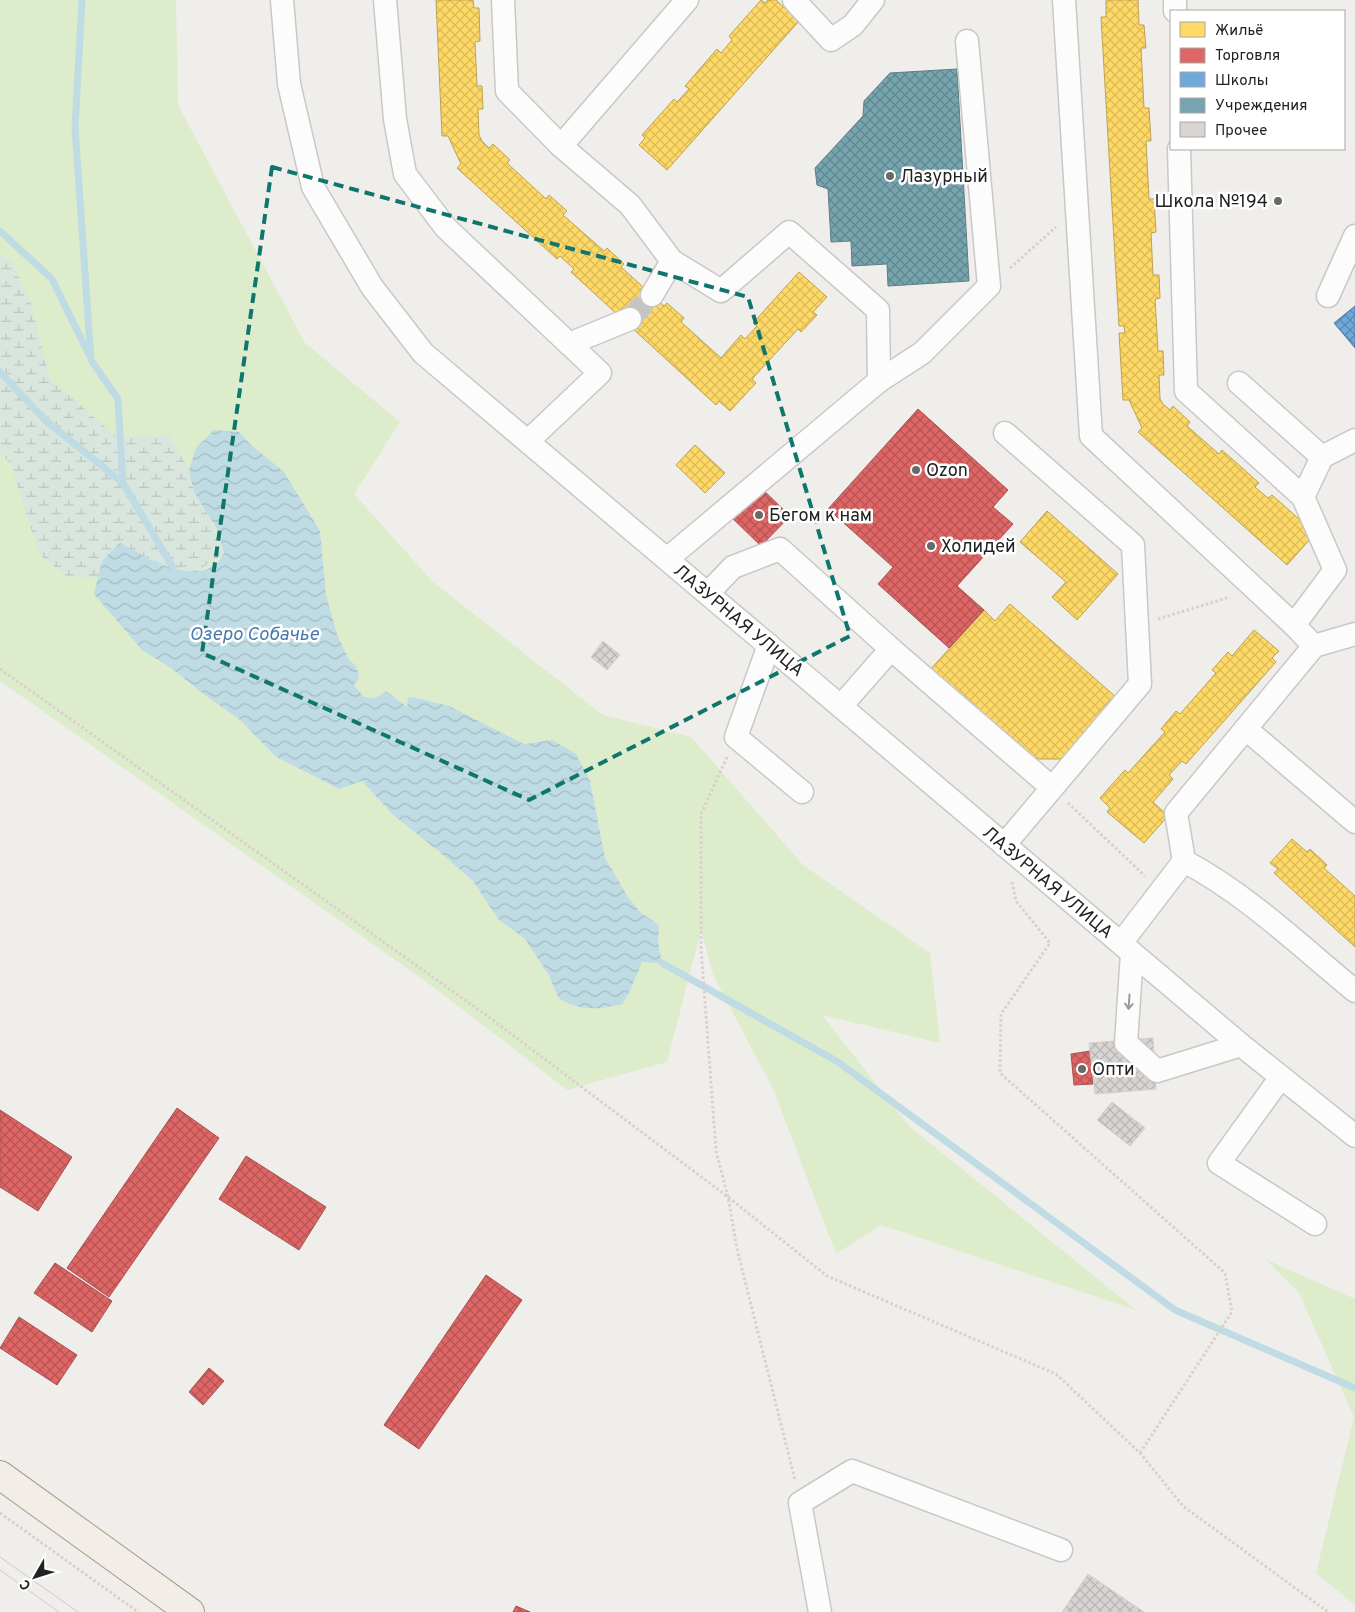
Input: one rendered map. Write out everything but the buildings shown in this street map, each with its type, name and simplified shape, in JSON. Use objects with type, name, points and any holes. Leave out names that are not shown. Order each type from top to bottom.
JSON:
[{"type":"main road","points":[[0,1475],[190,1612]]},
{"type":"street","name":"ЛАЗУРНАЯ УЛИЦА","points":[[282,0],[289,84],[313,187],[372,286],[423,353],[1241,1045],[1355,1136]]},
{"type":"street","points":[[385,0],[395,119],[405,174],[446,228],[600,373],[528,442]]},
{"type":"street","points":[[503,0],[507,91],[561,146],[630,205],[672,261],[721,291],[789,232],[878,310],[879,381]]},
{"type":"street","points":[[561,146],[687,0]]},
{"type":"street","points":[[794,0],[831,40],[853,25],[873,0]]},
{"type":"street","points":[[1064,0],[1091,436],[1294,625],[1314,646]]},
{"type":"street","points":[[668,559],[879,381],[922,353],[989,286],[967,41]]},
{"type":"street","points":[[1179,150],[1186,391],[1303,497],[1335,570],[1294,625]]},
{"type":"street","points":[[1328,296],[1355,236]]},
{"type":"street","points":[[652,295],[672,261]]},
{"type":"street","points":[[569,344],[630,319]]},
{"type":"street","points":[[1239,383],[1322,457]]},
{"type":"street","points":[[1004,845],[1051,787],[1140,684],[1134,546],[1005,433]]},
{"type":"street","points":[[1303,497],[1322,457],[1355,440]]},
{"type":"street","points":[[708,593],[734,567],[780,549],[891,649],[1051,787]]},
{"type":"street","points":[[1241,1045],[1156,1070],[1126,1043],[1126,948],[1161,891],[1184,861],[1176,813],[1314,646],[1355,634]]},
{"type":"street","points":[[769,645],[736,736],[802,792]]},
{"type":"street","points":[[841,706],[891,649]]},
{"type":"street","points":[[1246,728],[1355,822]]},
{"type":"street","points":[[1184,861],[1207,873],[1240,895],[1355,991]]},
{"type":"street","points":[[1281,1077],[1219,1163],[1315,1224]]},
{"type":"street","points":[[820,1612],[800,1503],[852,1471],[1061,1550]]},
{"type":"path","points":[[989,286],[1064,219],[1078,218]]},
{"type":"path","points":[[1137,625],[1255,589]]},
{"type":"path","points":[[0,669],[486,1015],[728,1197],[827,1276],[1056,1374],[1140,1453],[1183,1506],[1328,1612]]},
{"type":"path","points":[[736,736],[701,814],[701,948],[716,1151],[728,1197],[737,1249],[800,1503]]},
{"type":"path","points":[[1051,787],[1161,891]]},
{"type":"path","points":[[1004,845],[1016,900],[1050,943],[1001,1014],[1000,1073],[1225,1273],[1232,1312],[1140,1453]]},
{"type":"path","points":[[0,1514],[138,1612]]},
{"type":"highlighted area","points":[[272,167],[748,297],[850,636],[529,800],[202,653]]},
{"type":"green space","points":[[0,0],[176,0],[178,105],[305,343],[400,422],[354,494],[433,582],[603,715],[691,737],[803,865],[930,953],[940,1043],[822,1015],[909,1126],[1136,1310],[881,1225],[836,1254],[774,1091],[713,975],[701,930],[667,1062],[567,1090],[428,983],[0,681]],"holes":[[[239,432],[303,504],[320,531],[325,595],[337,634],[348,658],[355,665],[354,684],[364,697],[376,698],[408,707],[413,697],[449,706],[524,744],[552,740],[590,781],[605,858],[628,897],[640,912],[659,925],[658,942],[662,962],[642,962],[630,991],[559,999],[549,976],[525,939],[498,919],[473,881],[392,814],[362,781],[275,756],[240,720],[171,668],[142,650],[198,571],[214,565],[224,553],[217,530],[194,492]]]},
{"type":"green space","points":[[0,255],[11,260],[31,304],[50,379],[116,436],[170,436],[189,470],[224,553],[198,571],[92,578],[66,576],[39,554],[11,464],[0,453]]},
{"type":"green space","points":[[1265,1259],[1355,1299],[1355,1605],[1316,1573],[1354,1417],[1299,1293]]},
{"type":"water","name":"Озеро Собачье","points":[[214,430],[239,432],[251,445],[284,472],[320,531],[326,595],[337,634],[348,658],[355,665],[359,674],[358,680],[354,685],[364,697],[376,698],[386,691],[407,707],[408,698],[413,697],[449,706],[524,744],[552,740],[576,754],[590,781],[605,858],[628,897],[640,912],[659,925],[658,942],[662,963],[642,962],[630,991],[622,1004],[590,1008],[575,1006],[559,999],[549,976],[525,939],[498,919],[473,881],[392,814],[362,781],[339,789],[275,756],[240,720],[171,668],[142,650],[94,594],[102,561],[120,543],[154,561],[178,570],[203,570],[217,563],[224,553],[217,529],[194,492],[189,470],[196,448]]},
{"type":"waterway","points":[[82,0],[75,128],[91,360],[118,399],[123,483],[175,571]]},
{"type":"waterway","points":[[0,231],[52,279],[89,355]]},
{"type":"waterway","points":[[0,372],[46,421],[123,483]]},
{"type":"waterway","points":[[662,963],[838,1062],[1175,1310],[1355,1388]]},
{"type":"tunnel","points":[[630,319],[652,295]]},
{"type":"tram line","points":[[0,1557],[78,1612]]},
{"type":"tram line","points":[[0,1570],[59,1612]]},
{"type":"place","name":"Лазурный","points":[[890,176]]},
{"type":"place","name":"Школа №194","points":[[1278,201]]},
{"type":"place","name":"Ozon","points":[[916,470]]},
{"type":"place","name":"Бегом к нам","points":[[759,515]]},
{"type":"place","name":"Холидей","points":[[931,546]]},
{"type":"place","name":"Опти","points":[[1082,1069]]}]
